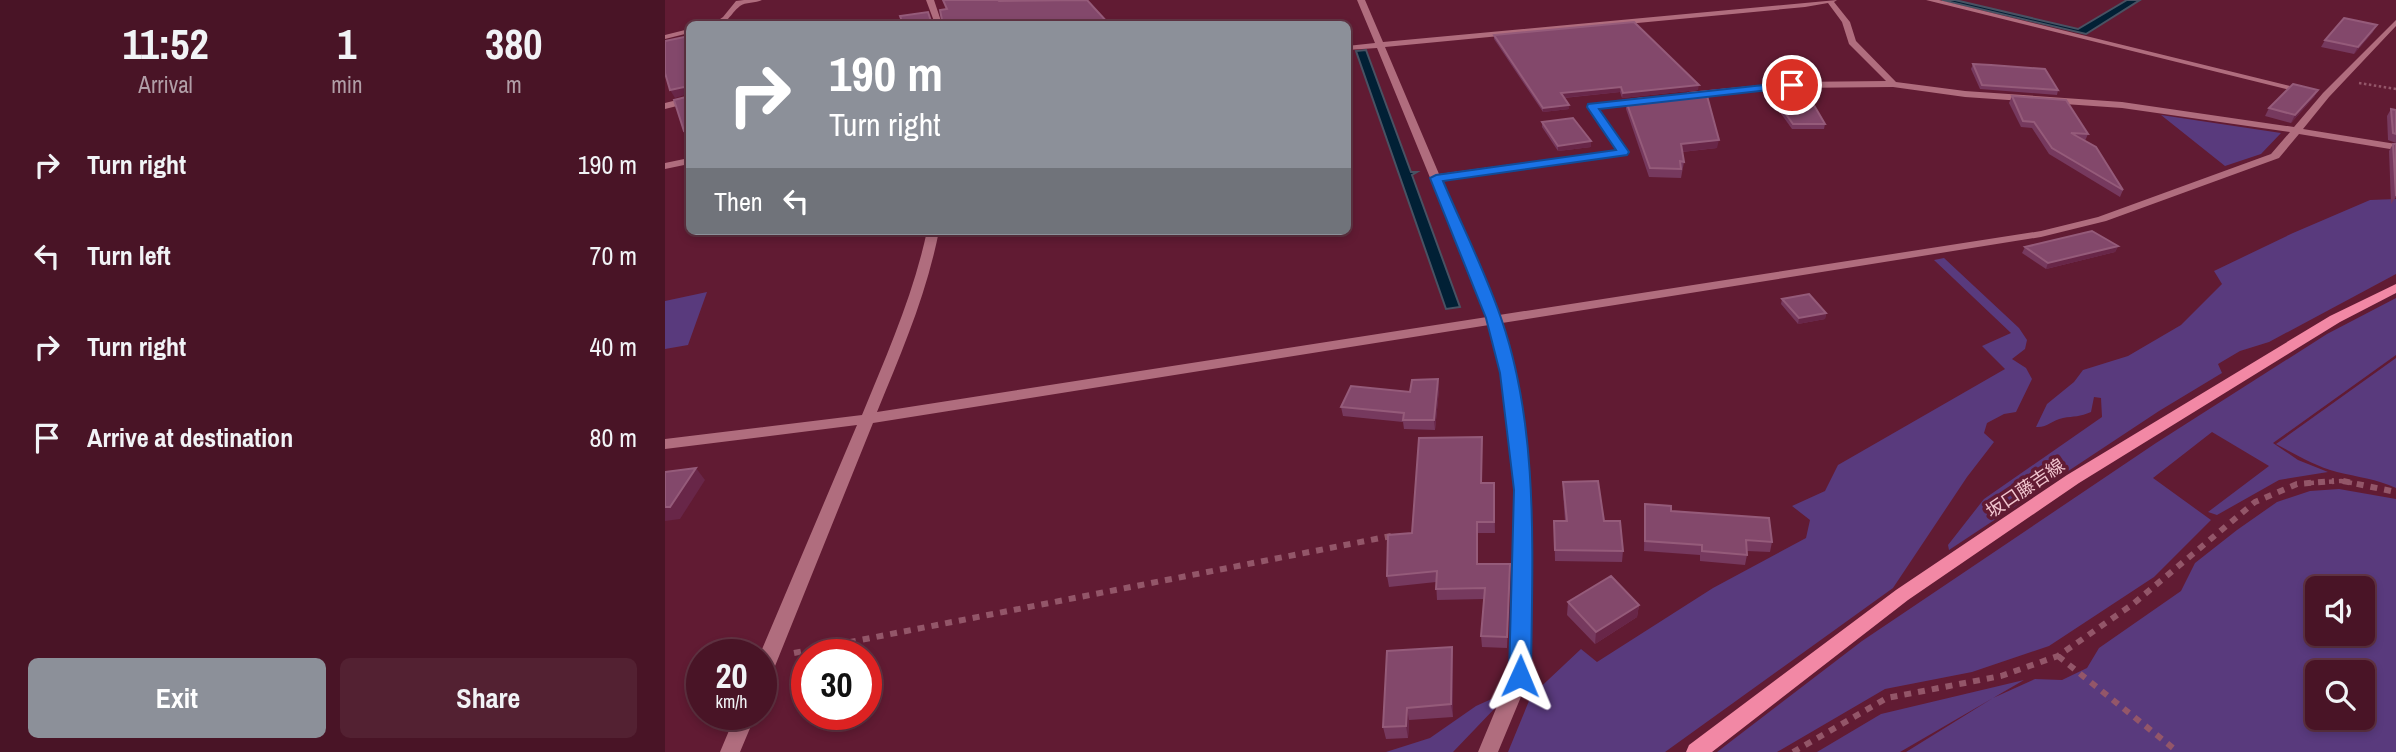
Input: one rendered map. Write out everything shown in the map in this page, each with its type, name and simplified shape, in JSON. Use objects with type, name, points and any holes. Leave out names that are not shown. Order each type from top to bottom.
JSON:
[{"type":"main road","name":"坂口藤吉線","points":[[1696,752],[1902,595],[2073,479],[2335,319],[2396,288]]},
{"type":"street","points":[[722,21],[739,3],[758,0]]},
{"type":"street","points":[[930,0],[938,21]]},
{"type":"street","points":[[1361,0],[1494,318],[1508,373],[1523,490],[1520,676],[1488,752]]},
{"type":"street","points":[[1351,48],[1832,0],[1846,22],[1852,41],[1893,84]]},
{"type":"street","points":[[1930,0],[2326,96]]},
{"type":"street","points":[[665,444],[867,419],[1494,318],[2041,234],[2102,219],[2275,156],[2293,132],[2396,22]]},
{"type":"street","points":[[665,37],[686,32]]},
{"type":"street","points":[[1677,96],[1792,85],[1893,84],[1965,94],[2122,105],[2215,117],[2396,147]]},
{"type":"street","points":[[1436,178],[1623,152],[1592,107],[1651,99]]},
{"type":"street","points":[[665,106],[686,101]]},
{"type":"street","points":[[665,166],[686,162]]},
{"type":"street","points":[[776,639],[924,274],[932,235]]},
{"type":"street","points":[[730,752],[739,730]]},
{"type":"path","points":[[2343,81],[2396,89]]},
{"type":"path","points":[[1793,752],[1887,698],[2001,676],[2058,656],[2133,604],[2255,502],[2297,484],[2341,481],[2396,492]]},
{"type":"path","points":[[777,657],[1391,536]]},
{"type":"path","points":[[2058,656],[2178,752]]},
{"type":"shaded area","points":[[2161,115],[2281,133],[2261,154],[2225,166]]},
{"type":"shaded area","points":[[2396,199],[2396,274],[2269,342],[2240,351],[2218,364],[2222,373],[2159,411],[1949,550],[1948,545],[1984,499],[2102,417],[2101,398],[2094,397],[2091,412],[2036,427],[2047,404],[2074,382],[2083,370],[2128,356],[2181,325],[2222,284],[2214,271],[2370,200]]},
{"type":"shaded area","points":[[1944,258],[2019,328],[2027,340],[2025,349],[2012,359],[2026,368],[2032,379],[2016,412],[2004,414],[1987,423],[1984,433],[1994,442],[1967,477],[1893,588],[1665,752],[1508,752],[1531,696],[1581,649],[1597,662],[1713,588],[1806,538],[1810,520],[1792,506],[1825,491],[1838,465],[2005,369],[1982,346],[2011,333],[1934,260]]},
{"type":"shaded area","points":[[707,292],[688,345],[665,349],[665,301]]},
{"type":"shaded area","points":[[2396,298],[2396,355],[2273,443],[2298,460],[2328,472],[2279,480],[2217,515],[2208,512],[2269,466],[2212,432],[2153,478],[2211,520],[2154,577],[2049,646],[1972,672],[1885,689],[1777,752],[1717,752],[1862,641],[2156,443],[2327,334]]},
{"type":"shaded area","points":[[2396,358],[2396,488],[2321,467],[2276,444]]},
{"type":"shaded area","points":[[2339,489],[2396,499],[2396,752],[1906,752],[1993,698],[2035,679],[2062,680],[2087,668],[2099,648],[2181,591],[2195,563],[2277,502],[2310,491]]},
{"type":"shaded area","points":[[2024,680],[1900,752],[1817,752],[1881,714]]},
{"type":"shaded area","points":[[1496,697],[1497,706],[1453,752],[1386,752],[1430,738],[1476,706]]},
{"type":"water","points":[[1942,0],[1955,0],[2078,29],[2127,0],[2140,0],[2086,34]]},
{"type":"water","points":[[1366,50],[1411,172],[1417,172],[1412,175],[1460,307],[1446,309],[1356,51]]},
{"type":"building","points":[[943,0],[1087,0],[1106,21],[931,21],[942,20],[940,10],[947,9]]},
{"type":"building","points":[[928,12],[931,21],[902,21],[900,16]]},
{"type":"building","points":[[2344,18],[2377,25],[2358,47],[2325,40]]},
{"type":"building","points":[[1634,22],[1699,85],[1623,93],[1621,87],[1561,93],[1569,105],[1543,108],[1494,35]]},
{"type":"building","points":[[686,37],[686,88],[670,90],[665,73],[665,41]]},
{"type":"building","points":[[1973,64],[2045,69],[2058,90],[1982,85]]},
{"type":"building","points":[[2293,84],[2318,90],[2295,115],[2269,108]]},
{"type":"building","points":[[1706,92],[1719,140],[1681,144],[1684,162],[1680,161],[1681,169],[1650,168],[1626,101]]},
{"type":"building","points":[[1808,95],[1825,124],[1793,124],[1773,96]]},
{"type":"building","points":[[2012,96],[2066,100],[2088,134],[2071,133],[2096,147],[2123,190],[2052,148],[2034,122],[2023,121]]},
{"type":"building","points":[[686,97],[686,131],[684,131],[674,100]]},
{"type":"building","points":[[2391,109],[2396,110],[2396,134],[2393,133]]},
{"type":"building","points":[[1573,118],[1591,141],[1558,146],[1542,122]]},
{"type":"building","points":[[2393,144],[2396,144],[2396,196]]},
{"type":"building","points":[[2092,231],[2118,246],[2048,263],[2025,247]]},
{"type":"building","points":[[1809,294],[1826,313],[1799,318],[1782,299]]},
{"type":"building","points":[[1438,379],[1434,420],[1403,420],[1404,413],[1341,407],[1351,386],[1410,392],[1412,380]]},
{"type":"building","points":[[1482,437],[1481,483],[1494,483],[1494,522],[1477,522],[1477,564],[1510,564],[1507,637],[1481,636],[1485,588],[1436,589],[1437,571],[1387,576],[1388,535],[1412,533],[1419,438]]},
{"type":"building","points":[[696,468],[670,507],[665,507],[665,472]]},
{"type":"building","points":[[1598,481],[1604,521],[1620,521],[1623,551],[1555,550],[1554,521],[1567,521],[1563,482]]},
{"type":"building","points":[[1645,504],[1671,506],[1671,511],[1769,518],[1772,542],[1746,540],[1747,555],[1702,551],[1702,545],[1645,541]]},
{"type":"building","points":[[1611,576],[1639,605],[1596,632],[1568,602]]},
{"type":"building","points":[[1452,647],[1451,704],[1407,708],[1406,726],[1383,727],[1387,651]]},
{"type":"route","points":[[1520,676],[1523,490],[1508,373],[1494,318],[1436,178],[1623,152],[1592,107],[1792,85]]}]
